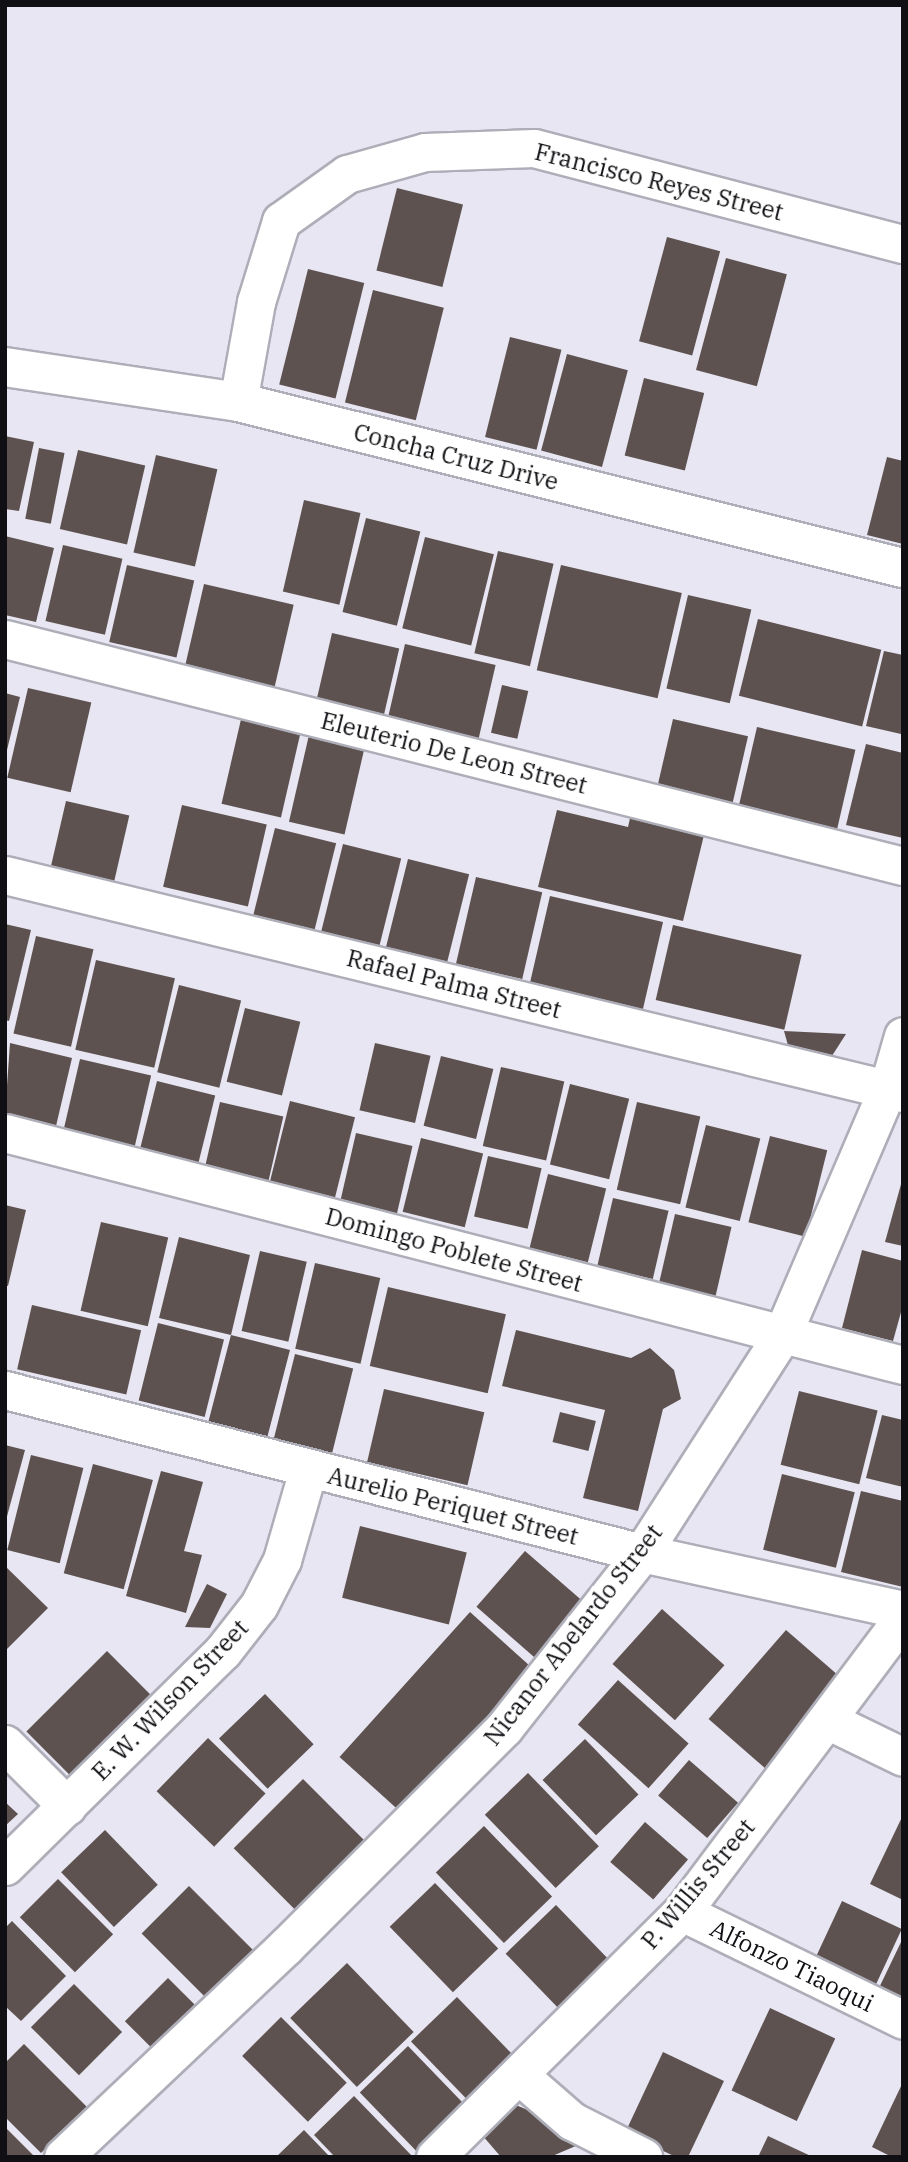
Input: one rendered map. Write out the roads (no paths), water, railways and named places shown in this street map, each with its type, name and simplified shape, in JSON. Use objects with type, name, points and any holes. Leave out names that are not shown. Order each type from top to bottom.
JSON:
[{"type":"street","name":"Francisco Reyes Street","points":[[238,402],[256,302],[281,221],[347,174],[425,152],[534,148],[903,244]]},
{"type":"street","name":"Concha Cruz Drive","points":[[5,367],[238,402],[903,568]]},
{"type":"street","name":"Eleuterio De Leon Street","points":[[5,639],[903,866]]},
{"type":"street","name":"Rafael Palma Street","points":[[5,875],[895,1091]]},
{"type":"street","name":"Nicanor Abelardo Street","points":[[63,2157],[285,1947],[504,1728],[642,1553],[782,1335],[895,1091],[903,1036]]},
{"type":"street","name":"Domingo Poblete Street","points":[[5,1133],[903,1364]]},
{"type":"street","name":"Aurelio Periquet Street","points":[[5,1390],[308,1470],[642,1553],[903,1610]]},
{"type":"street","name":"E. W. Wilson Street","points":[[5,1866],[223,1651],[260,1605],[282,1560],[308,1470]]},
{"type":"street","name":"P. Willis Street","points":[[435,2157],[682,1912],[829,1721],[903,1618]]},
{"type":"street","points":[[829,1721],[903,1757]]},
{"type":"street","points":[[5,1744],[67,1806]]},
{"type":"street","name":"Alfonzo Tiaoqui","points":[[682,1912],[903,2020]]},
{"type":"street","points":[[519,2075],[572,2121],[643,2157]]}]
